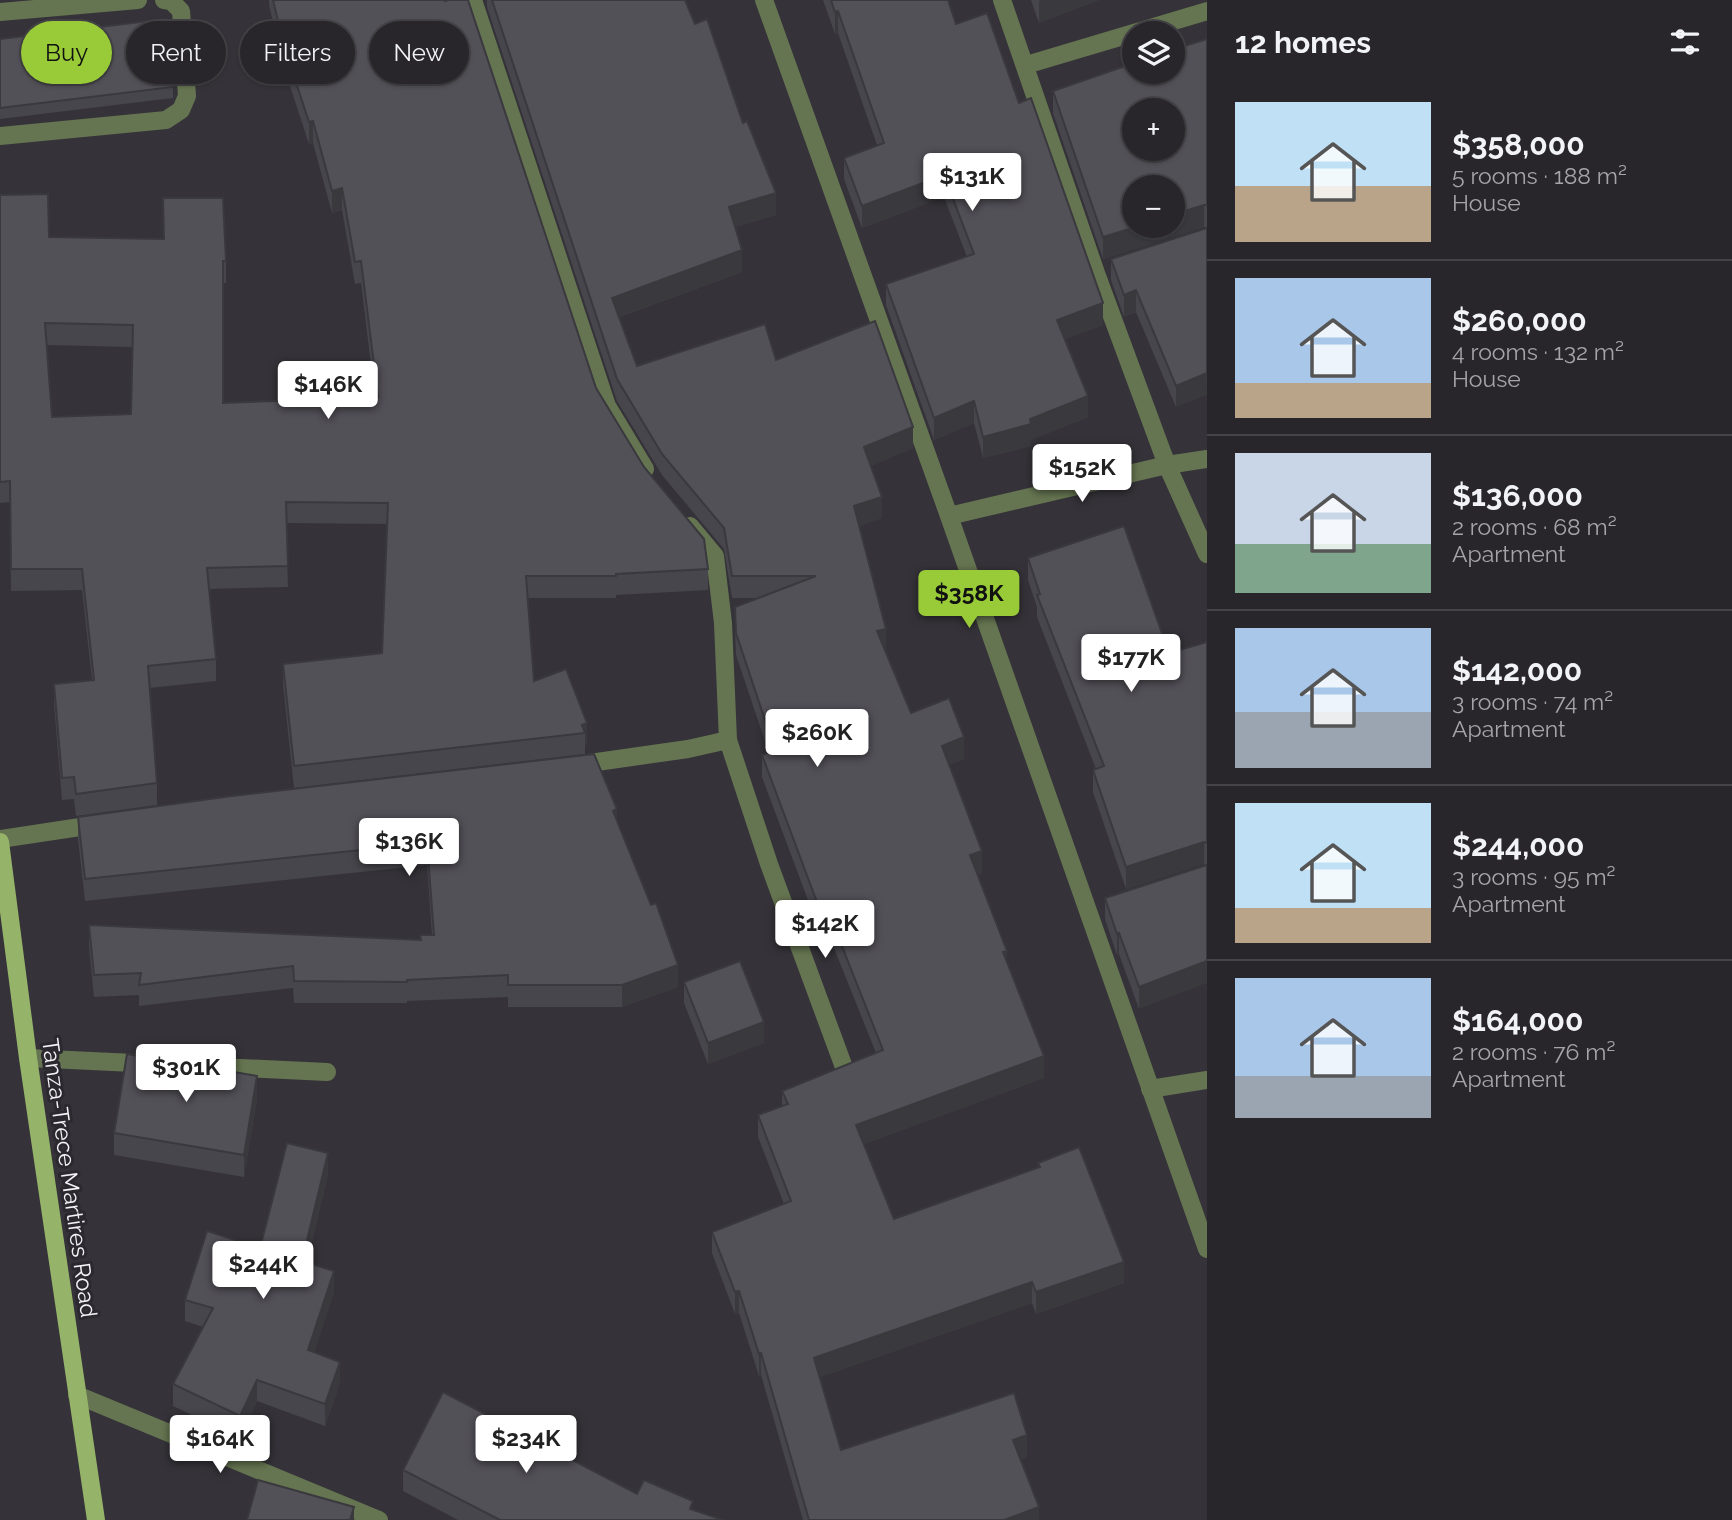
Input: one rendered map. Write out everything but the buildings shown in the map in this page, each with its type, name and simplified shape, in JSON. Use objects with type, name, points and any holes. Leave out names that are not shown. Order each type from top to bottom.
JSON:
[{"type":"main road","name":"Tanza-Trece Martires Road","points":[[0,840],[28,1058],[96,1520]]},
{"type":"street","points":[[0,12],[138,0]]},
{"type":"street","points":[[0,136],[166,120],[181,110],[187,96],[181,11],[171,1],[164,0]]},
{"type":"street","points":[[473,0],[607,406],[653,482]]},
{"type":"street","points":[[764,0],[1094,910],[1150,1089],[1207,1249]]},
{"type":"street","points":[[1002,0],[1102,271],[1167,465],[1207,554]]},
{"type":"street","points":[[1026,65],[1207,11]]},
{"type":"street","points":[[949,516],[1207,458]]},
{"type":"street","points":[[679,513],[715,555],[723,623],[728,740],[769,864],[845,1070]]},
{"type":"street","points":[[557,768],[688,749],[728,740]]},
{"type":"street","points":[[0,840],[113,822]]},
{"type":"street","points":[[28,1058],[327,1072]]},
{"type":"street","points":[[1150,1089],[1207,1080]]},
{"type":"street","points":[[77,1395],[379,1520]]}]
